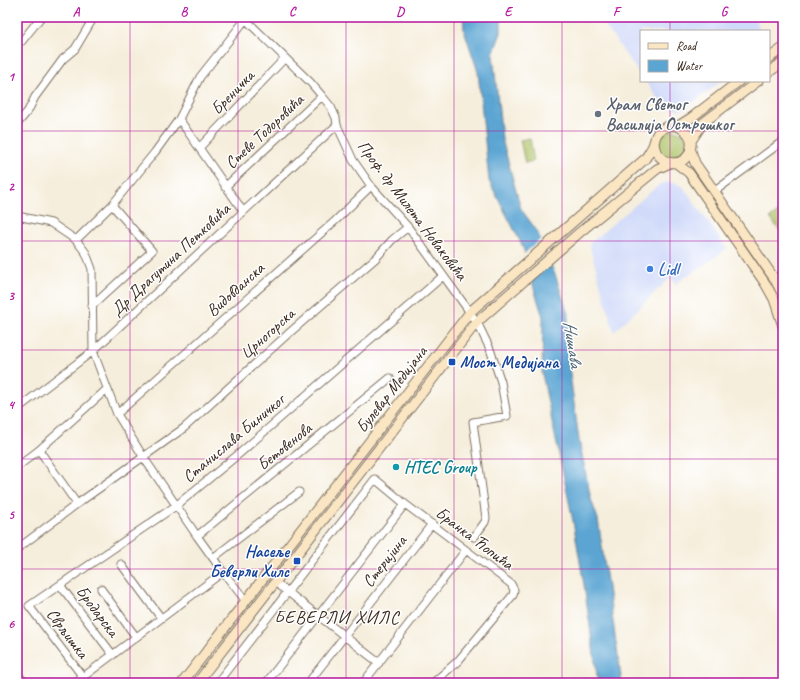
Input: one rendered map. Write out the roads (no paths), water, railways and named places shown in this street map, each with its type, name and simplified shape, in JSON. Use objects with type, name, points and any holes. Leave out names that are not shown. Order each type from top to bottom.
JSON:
[{"type":"main road","points":[[770,57],[783,48]]},
{"type":"main road","points":[[770,71],[783,62]]},
{"type":"main road","name":"Булевар Медијана","points":[[182,683],[470,312],[503,285],[645,159],[657,134],[663,129],[671,126],[678,126],[691,118],[738,82]]},
{"type":"main road","name":"Булевар Медијана","points":[[197,683],[477,322],[580,232],[657,169],[685,159],[698,129],[709,118],[757,82]]},
{"type":"main road","points":[[678,126],[686,132],[695,163],[774,278],[783,295]]},
{"type":"main road","points":[[654,142],[656,154],[660,158],[673,163],[689,173],[765,283],[774,299],[783,326]]},
{"type":"street","points":[[22,41],[41,17]]},
{"type":"street","points":[[17,124],[28,111],[35,97],[63,59],[76,49],[94,17]]},
{"type":"street","points":[[76,240],[112,205],[180,119],[200,77],[244,18]]},
{"type":"street","name":"Проф. др Милета Новаковића","points":[[244,18],[310,82],[331,107],[336,118],[336,125],[353,160],[371,186],[408,227],[477,322]]},
{"type":"street","name":"Бреничка","points":[[200,147],[285,58]]},
{"type":"street","name":"Стеве Тодоровића","points":[[225,187],[322,96]]},
{"type":"street","points":[[180,119],[243,212]]},
{"type":"street","name":"Др Драгутина Петковића","points":[[17,408],[93,351],[336,125]]},
{"type":"street","points":[[715,191],[783,141]]},
{"type":"street","name":"Видовданска","points":[[117,414],[335,221],[371,186]]},
{"type":"street","points":[[92,306],[152,251],[112,205]]},
{"type":"street","points":[[17,216],[51,223],[76,240],[86,253],[92,269],[93,351],[117,414],[144,458],[197,536],[246,601]]},
{"type":"street","name":"Црногорска","points":[[17,549],[77,504],[144,458],[184,428],[288,334],[376,258],[392,240],[408,227]]},
{"type":"street","name":"Станислава Биничког","points":[[29,606],[177,505],[443,276]]},
{"type":"street","points":[[474,537],[485,522],[486,518],[472,422],[507,416],[501,382],[490,349],[477,322]]},
{"type":"street","name":"Бетовенова","points":[[197,536],[390,378]]},
{"type":"street","points":[[17,467],[39,450],[107,390]]},
{"type":"street","points":[[39,450],[77,504]]},
{"type":"street","name":"Бранка Ћопића","points":[[288,592],[375,479],[513,587],[513,595],[458,661],[433,683]]},
{"type":"street","points":[[213,558],[299,492]]},
{"type":"street","points":[[266,683],[405,504]]},
{"type":"street","name":"Стеријина","points":[[308,683],[432,524]]},
{"type":"street","points":[[363,683],[466,550]]},
{"type":"street","points":[[121,564],[161,618]]},
{"type":"street","points":[[75,683],[223,572]]},
{"type":"street","points":[[275,582],[379,663]]},
{"type":"street","name":"Бродарска","points":[[60,585],[113,655]]},
{"type":"street","points":[[101,589],[136,637]]},
{"type":"street","points":[[216,683],[288,592]]},
{"type":"street","name":"Сврљишка","points":[[29,606],[83,677]]},
{"type":"street","points":[[17,673],[26,683]]},
{"type":"water","points":[[463,17],[501,17],[501,33],[493,54],[502,139],[521,209],[537,231],[556,277],[568,314],[569,366],[579,440],[591,499],[598,519],[622,683],[598,683],[573,521],[542,374],[543,317],[523,247],[489,181],[478,72],[464,30]]},
{"type":"place","name":"Храм Светог Василија Острошког","points":[[598,114]]},
{"type":"place","name":"Lidl","points":[[650,269]]},
{"type":"place","name":"Мост Медијана","points":[[452,362]]},
{"type":"place","name":"HTEC Group","points":[[396,467]]},
{"type":"place","name":"Насеље Беверли Хилс","points":[[297,561]]},
{"type":"district","name":"БЕВЕРЛИ ХИЛС","points":[[337,617]]},
{"type":"water label","name":"Нишава","points":[[573,344]]}]
